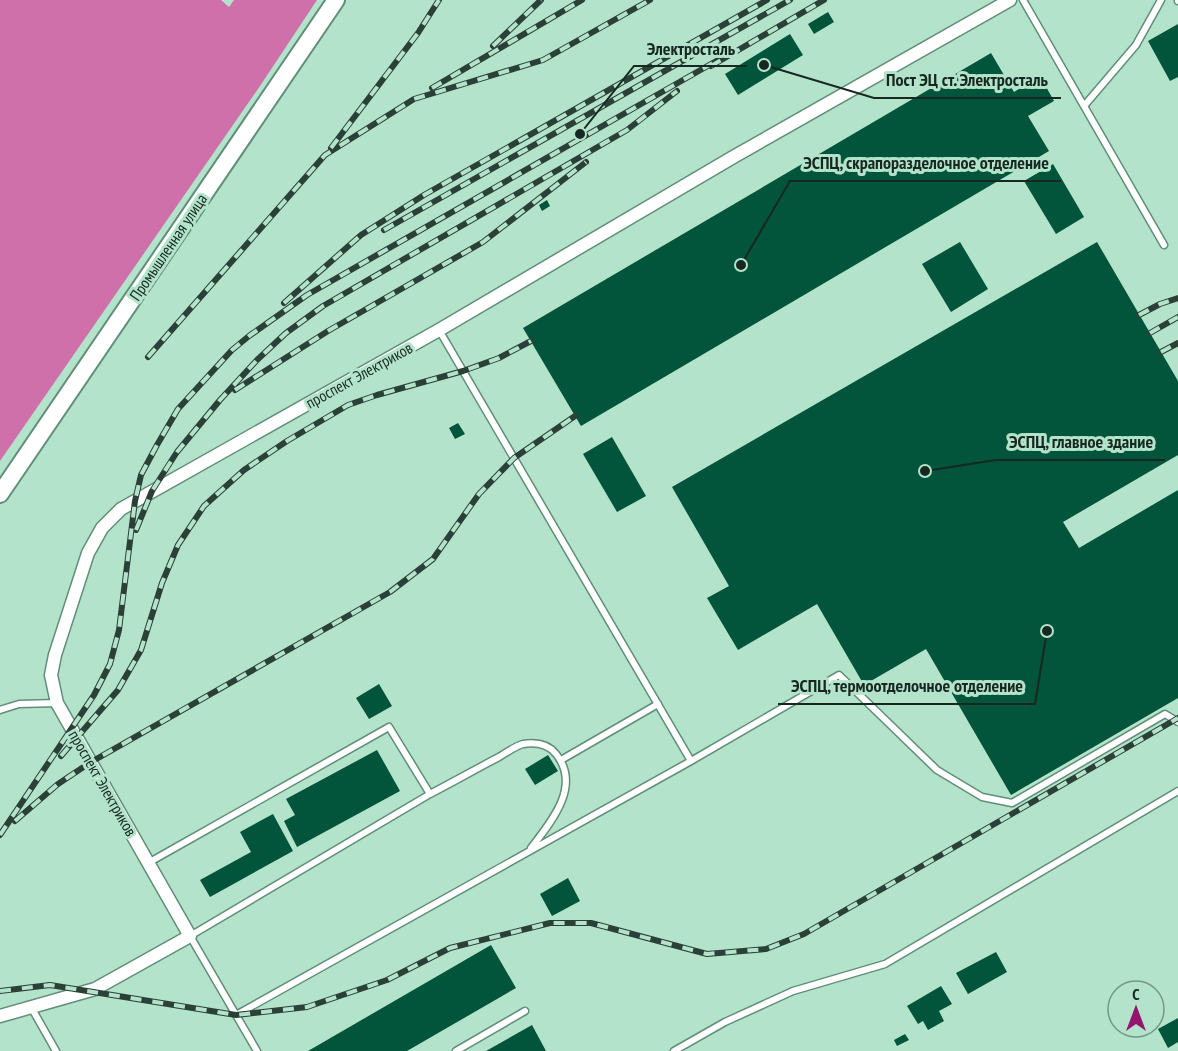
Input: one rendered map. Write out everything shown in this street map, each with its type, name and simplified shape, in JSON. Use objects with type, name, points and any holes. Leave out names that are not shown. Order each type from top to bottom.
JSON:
[{"type":"street","name":"Промышленная улица","points":[[0,494],[336,0]]},
{"type":"street","name":"проспект Электриков","points":[[190,936],[57,703],[51,675],[55,655],[88,553],[102,528],[121,509],[439,330],[735,156],[1010,0]]},
{"type":"street","points":[[0,1016],[95,989],[190,936]]},
{"type":"lane","points":[[1023,0],[1164,245]]},
{"type":"lane","points":[[1084,106],[1136,45],[1161,0]]},
{"type":"lane","points":[[439,330],[691,761]]},
{"type":"lane","points":[[236,1015],[691,761],[839,675],[937,770],[982,797],[1012,803],[1165,714],[1178,722]]},
{"type":"lane","points":[[0,710],[19,705],[57,703]]},
{"type":"lane","points":[[561,760],[658,704]]},
{"type":"lane","points":[[148,863],[389,727],[430,794]]},
{"type":"lane","points":[[257,1051],[190,936],[430,794],[522,744],[543,744],[551,748],[561,760],[567,776],[566,788],[557,812],[529,851]]},
{"type":"lane","points":[[674,1051],[725,1022],[793,991],[885,963],[1178,791]]},
{"type":"lane","points":[[30,1006],[56,1051]]},
{"type":"lane","points":[[456,1051],[525,1011]]},
{"type":"shaded area","points":[[0,0],[221,0],[229,7],[234,0],[317,0],[0,461]]},
{"type":"building","points":[[828,12],[834,22],[814,34],[808,24]]},
{"type":"building","points":[[1178,24],[1178,77],[1170,81],[1148,41]]},
{"type":"building","points":[[790,34],[803,55],[738,95],[725,74]]},
{"type":"building","points":[[991,53],[1014,92],[1040,76],[1054,101],[1028,116],[1049,151],[581,426],[523,328]]},
{"type":"building","points":[[1053,164],[1084,217],[1056,234],[1024,181]]},
{"type":"building","points":[[547,200],[550,206],[542,211],[539,205]]},
{"type":"building","points":[[960,242],[988,289],[951,312],[922,264]]},
{"type":"building","points":[[1097,242],[1178,381],[1178,455],[1063,522],[1079,548],[1178,490],[1178,698],[1011,795],[926,649],[864,685],[817,604],[738,650],[707,598],[729,586],[672,487]]},
{"type":"building","points":[[458,423],[465,434],[455,439],[449,428]]},
{"type":"building","points":[[612,437],[646,496],[617,512],[583,454]]},
{"type":"building","points":[[379,684],[392,706],[369,719],[356,698]]},
{"type":"building","points":[[377,750],[400,791],[297,847],[284,821],[295,815],[286,799]]},
{"type":"building","points":[[548,755],[558,771],[535,785],[525,769]]},
{"type":"building","points":[[273,814],[293,851],[210,897],[200,880],[251,852],[240,832]]},
{"type":"building","points":[[568,878],[580,901],[552,916],[540,894]]},
{"type":"building","points":[[491,945],[516,988],[407,1051],[308,1051]]},
{"type":"building","points":[[996,952],[1007,972],[968,994],[956,973]]},
{"type":"building","points":[[941,986],[952,1004],[939,1011],[944,1021],[928,1030],[923,1021],[918,1024],[907,1006]]},
{"type":"building","points":[[1178,1018],[1178,1042],[1168,1048],[1163,1039],[1166,1039],[1166,1025]]},
{"type":"building","points":[[532,1025],[546,1051],[486,1051]]},
{"type":"building","points":[[905,1034],[909,1040],[897,1046],[894,1040]]},
{"type":"railway","points":[[331,148],[418,33],[439,0]]},
{"type":"railway","points":[[493,46],[541,0]]},
{"type":"railway","points":[[432,88],[582,0]]},
{"type":"railway","points":[[148,357],[325,155],[414,99],[543,60],[650,0]]},
{"type":"railway","points":[[284,303],[361,235],[424,195],[767,0]]},
{"type":"railway","points":[[384,230],[790,0]]},
{"type":"railway","points":[[711,66],[824,0]]},
{"type":"railway","points":[[0,835],[94,695],[110,664],[119,630],[135,501],[141,475],[178,409],[232,350],[307,295],[718,60]]},
{"type":"railway","points":[[136,530],[152,491],[177,452],[220,400],[286,333],[323,306],[627,130],[677,91]]},
{"type":"railway","points":[[235,390],[328,331],[483,242],[586,162]]},
{"type":"railway","points":[[1139,315],[1178,298]]},
{"type":"railway","points":[[1150,333],[1178,317]]},
{"type":"railway","points":[[61,756],[118,690],[141,650],[162,583],[178,545],[204,506],[244,470],[287,441],[348,405],[463,371],[499,358],[531,341]]},
{"type":"railway","points":[[1161,352],[1178,343]]},
{"type":"railway","points":[[15,821],[58,784],[91,762],[390,592],[433,559],[479,494],[514,458],[575,416]]},
{"type":"railway","points":[[0,991],[50,985],[236,1015],[307,1007],[387,980],[450,948],[550,923],[591,923],[707,954],[766,949],[804,934],[1178,718]]},
{"type":"place","name":"Пост ЭЦ ст. Электросталь","points":[[764,65]]},
{"type":"place","name":"Электросталь","points":[[580,134]]},
{"type":"place","name":"ЭСПЦ, скрапоразделочное отделение","points":[[741,265]]},
{"type":"place","name":"ЭСПЦ, главное здание","points":[[925,471]]},
{"type":"place","name":"ЭСПЦ, термоотделочное отделение","points":[[1047,631]]}]
